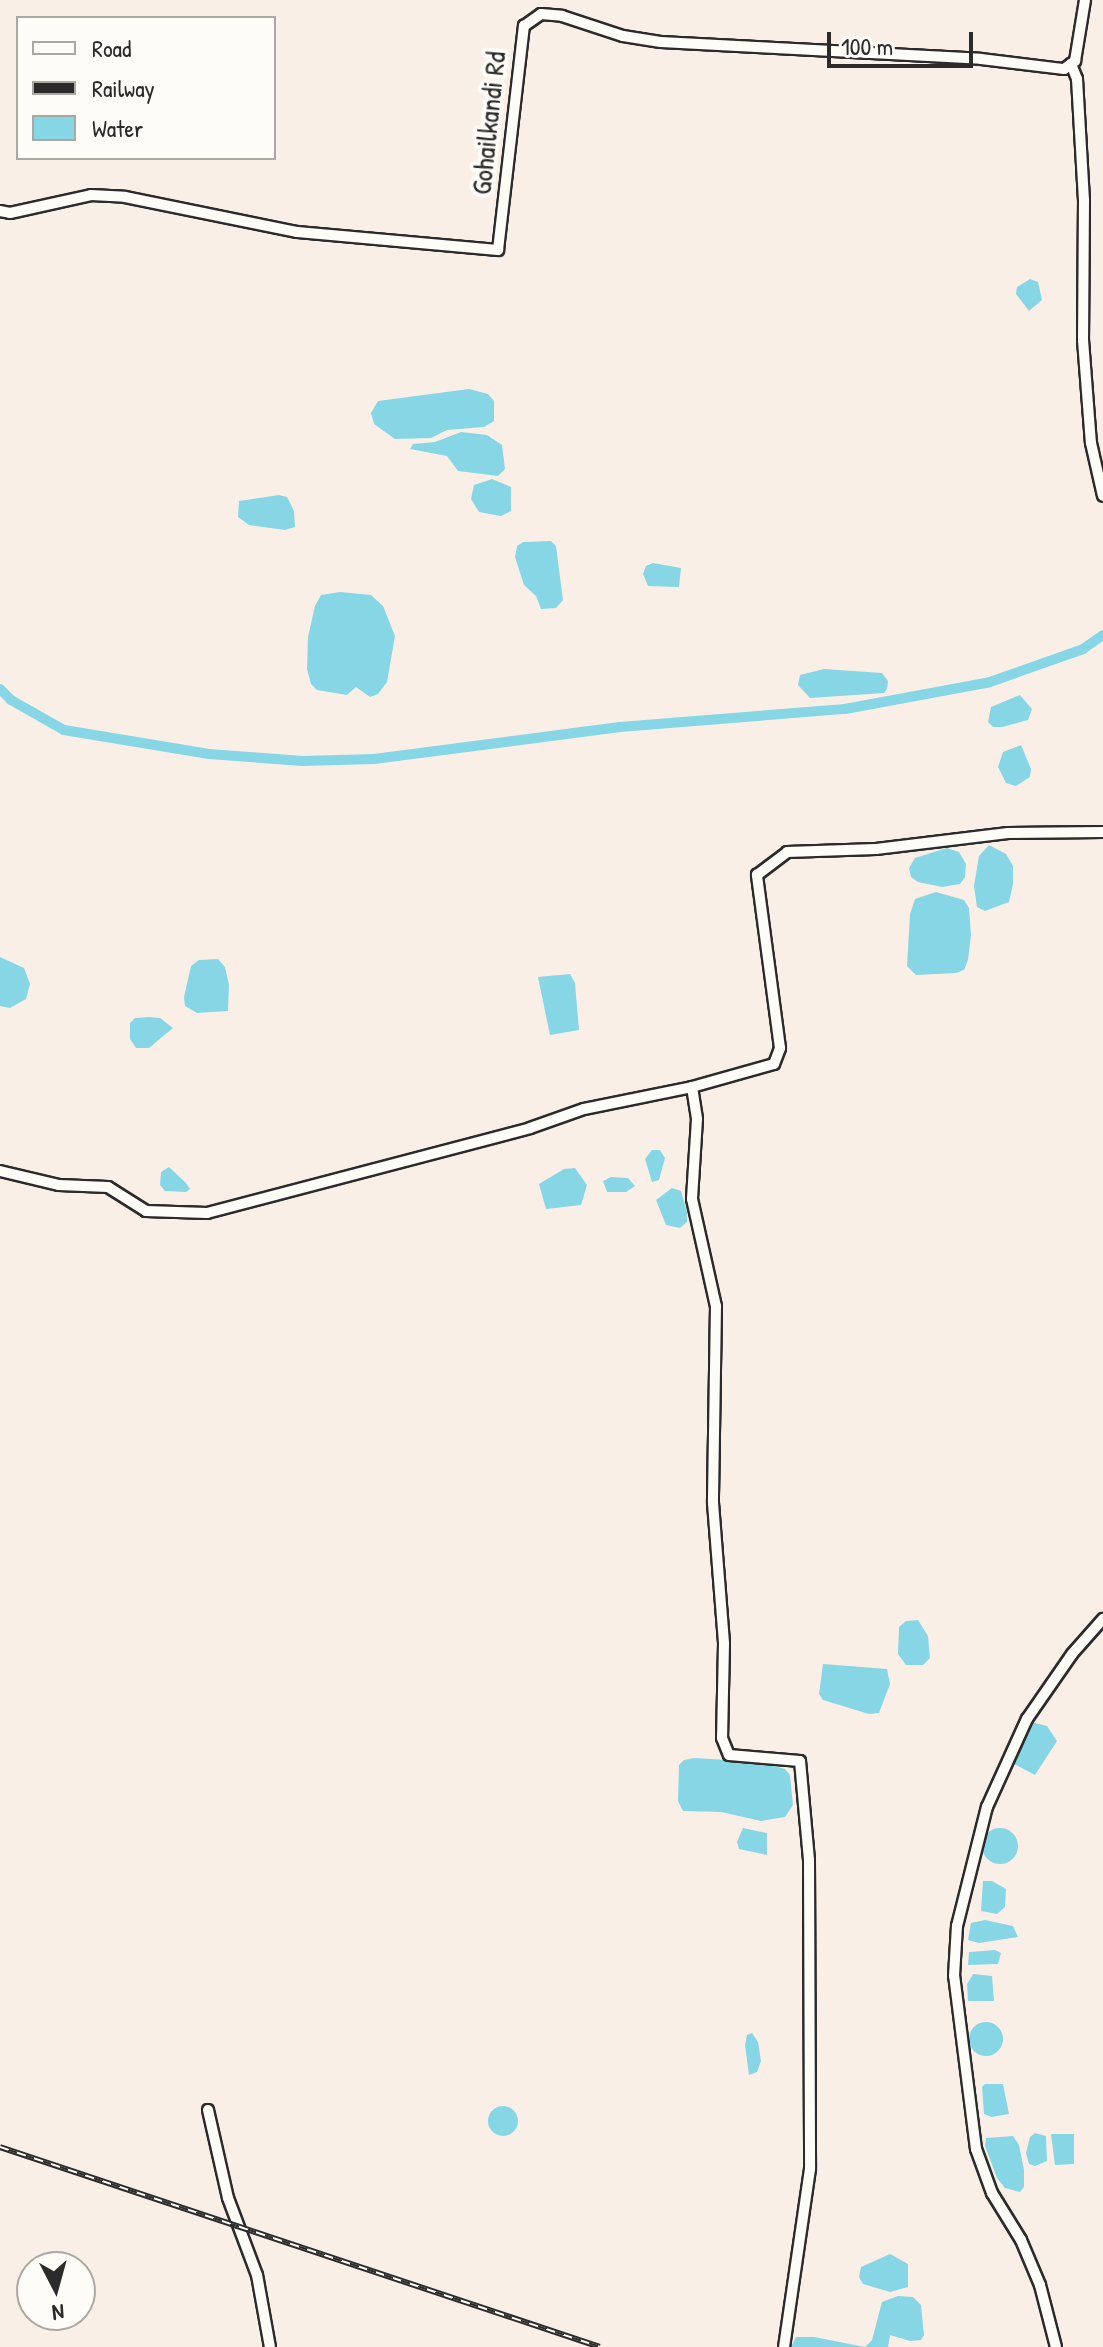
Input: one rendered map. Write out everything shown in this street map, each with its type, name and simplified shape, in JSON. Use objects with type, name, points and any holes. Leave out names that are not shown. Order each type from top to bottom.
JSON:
[{"type":"street","points":[[1085,0],[1080,42],[1071,64],[1077,79],[1084,200],[1084,355],[1091,443],[1103,496]]},
{"type":"street","name":"Gohailkandi Rd","points":[[0,211],[10,213],[91,195],[125,197],[297,232],[498,250],[524,26],[541,14],[562,16],[623,36],[661,42],[981,59],[1064,69],[1071,64]]},
{"type":"street","points":[[0,1171],[59,1185],[108,1187],[146,1211],[207,1213],[530,1128],[584,1109],[692,1087],[778,1060],[780,1048],[757,875],[787,852],[876,849],[1008,833],[1103,832]]},
{"type":"street","points":[[692,1087],[697,1119],[692,1199],[716,1306],[713,1503],[724,1644],[722,1738],[729,1755],[800,1761],[809,1860],[810,2169],[784,2347]]},
{"type":"street","points":[[1056,2347],[1040,2285],[1021,2240],[992,2193],[976,2149],[954,1976],[957,1926],[987,1807],[1027,1719],[1072,1654],[1103,1619]]},
{"type":"street","points":[[208,2110],[228,2198],[257,2275],[270,2347]]},
{"type":"water","points":[[1030,279],[1038,282],[1042,300],[1029,311],[1016,294],[1017,287]]},
{"type":"water","points":[[469,389],[488,394],[494,401],[494,421],[484,427],[447,430],[431,438],[395,439],[374,424],[371,413],[378,401]]},
{"type":"water","points":[[461,432],[487,435],[502,445],[505,469],[498,476],[458,471],[447,456],[410,449],[413,444],[435,442]]},
{"type":"water","points":[[492,479],[511,487],[511,511],[501,516],[479,512],[471,499],[474,485]]},
{"type":"water","points":[[279,495],[287,497],[294,511],[295,527],[285,530],[249,525],[238,517],[239,501]]},
{"type":"water","points":[[551,541],[556,546],[563,600],[556,608],[541,609],[536,596],[524,585],[515,557],[517,546],[523,542]]},
{"type":"water","points":[[653,563],[681,568],[679,587],[648,586],[643,574],[646,566]]},
{"type":"water","points":[[340,592],[371,595],[383,606],[395,636],[387,682],[378,694],[370,697],[356,687],[347,695],[317,690],[311,684],[307,669],[308,637],[315,606],[321,595]]},
{"type":"water","points":[[824,669],[882,673],[888,681],[887,689],[884,693],[810,698],[798,685],[800,675]]},
{"type":"water","points":[[1020,695],[1032,709],[1028,720],[1002,727],[993,727],[988,722],[991,707]]},
{"type":"water","points":[[1021,745],[1031,769],[1030,777],[1016,786],[1006,783],[998,767],[1003,752]]},
{"type":"water","points":[[989,845],[1006,854],[1013,866],[1013,884],[1009,902],[985,911],[977,907],[974,886],[979,856]]},
{"type":"water","points":[[947,848],[959,852],[966,864],[965,877],[960,884],[942,887],[918,882],[911,877],[909,868],[915,858]]},
{"type":"water","points":[[936,892],[964,900],[969,908],[971,935],[968,960],[964,970],[956,973],[916,975],[907,966],[910,914],[915,899]]},
{"type":"water","points":[[0,957],[24,968],[30,984],[26,999],[10,1008],[0,1006]]},
{"type":"water","points":[[218,959],[225,967],[229,985],[228,1011],[197,1013],[185,1006],[191,966],[199,960]]},
{"type":"water","points":[[570,974],[575,983],[579,1030],[550,1035],[538,977]]},
{"type":"water","points":[[135,1018],[160,1018],[173,1028],[149,1048],[136,1048],[130,1039],[130,1023]]},
{"type":"water","points":[[652,1150],[660,1150],[665,1158],[659,1180],[652,1182],[645,1159]]},
{"type":"water","points":[[169,1167],[190,1189],[186,1192],[165,1191],[160,1185],[161,1172]]},
{"type":"water","points":[[575,1168],[587,1185],[581,1205],[546,1209],[539,1184],[564,1169]]},
{"type":"water","points":[[611,1177],[628,1178],[635,1186],[626,1192],[607,1192],[603,1181]]},
{"type":"water","points":[[672,1188],[681,1191],[687,1212],[687,1222],[680,1228],[666,1225],[656,1200]]},
{"type":"water","points":[[918,1620],[928,1636],[930,1658],[923,1665],[906,1665],[898,1654],[899,1627],[906,1621]]},
{"type":"water","points":[[823,1664],[887,1669],[890,1684],[879,1713],[869,1714],[823,1700],[819,1694]]},
{"type":"water","points":[[1031,1722],[1047,1726],[1057,1741],[1035,1775],[1014,1764],[1013,1757]]},
{"type":"water","points":[[684,1760],[760,1762],[785,1769],[790,1775],[793,1805],[785,1817],[761,1821],[721,1812],[683,1811],[678,1801],[679,1765]]},
{"type":"water","points":[[743,1828],[767,1833],[767,1855],[739,1849],[737,1842]]},
{"type":"water","points":[[1000,1828],[1013,1833],[1018,1846],[1013,1859],[1000,1864],[987,1859],[982,1846],[987,1833]]},
{"type":"water","points":[[983,1881],[992,1881],[1006,1889],[1005,1907],[997,1914],[981,1911]]},
{"type":"water","points":[[985,1920],[1013,1926],[1018,1937],[979,1943],[968,1940],[971,1923]]},
{"type":"water","points":[[995,1950],[1001,1953],[998,1964],[968,1965],[969,1952]]},
{"type":"water","points":[[973,1974],[992,1976],[994,2001],[968,2001],[967,1984]]},
{"type":"water","points":[[986,2022],[998,2027],[1003,2039],[998,2051],[986,2056],[974,2051],[969,2039],[974,2027]]},
{"type":"water","points":[[752,2033],[758,2042],[761,2061],[757,2072],[749,2075],[745,2045],[747,2035]]},
{"type":"water","points":[[985,2084],[1003,2084],[1009,2114],[991,2117],[984,2114],[982,2087]]},
{"type":"water","points":[[503,2106],[514,2110],[518,2121],[514,2132],[503,2136],[492,2132],[488,2121],[492,2110]]},
{"type":"water","points":[[1035,2133],[1046,2136],[1047,2161],[1035,2166],[1029,2164],[1026,2153],[1030,2137]]},
{"type":"water","points":[[1051,2134],[1074,2134],[1074,2164],[1055,2165]]},
{"type":"water","points":[[1013,2136],[1019,2145],[1024,2170],[1024,2187],[1020,2192],[1005,2188],[997,2178],[985,2146],[986,2138]]},
{"type":"water","points":[[890,2254],[908,2264],[908,2287],[890,2292],[863,2284],[859,2277],[861,2267]]},
{"type":"water","points":[[898,2296],[913,2297],[921,2305],[924,2335],[921,2340],[910,2341],[890,2335],[888,2347],[865,2347],[872,2340],[882,2302]]},
{"type":"water","points":[[796,2337],[814,2337],[865,2347],[791,2347]]},
{"type":"waterway","points":[[0,689],[11,700],[64,730],[209,754],[303,761],[374,759],[620,727],[845,709],[990,682],[1083,649],[1103,635]]},
{"type":"railway","points":[[0,2147],[600,2347]]}]
